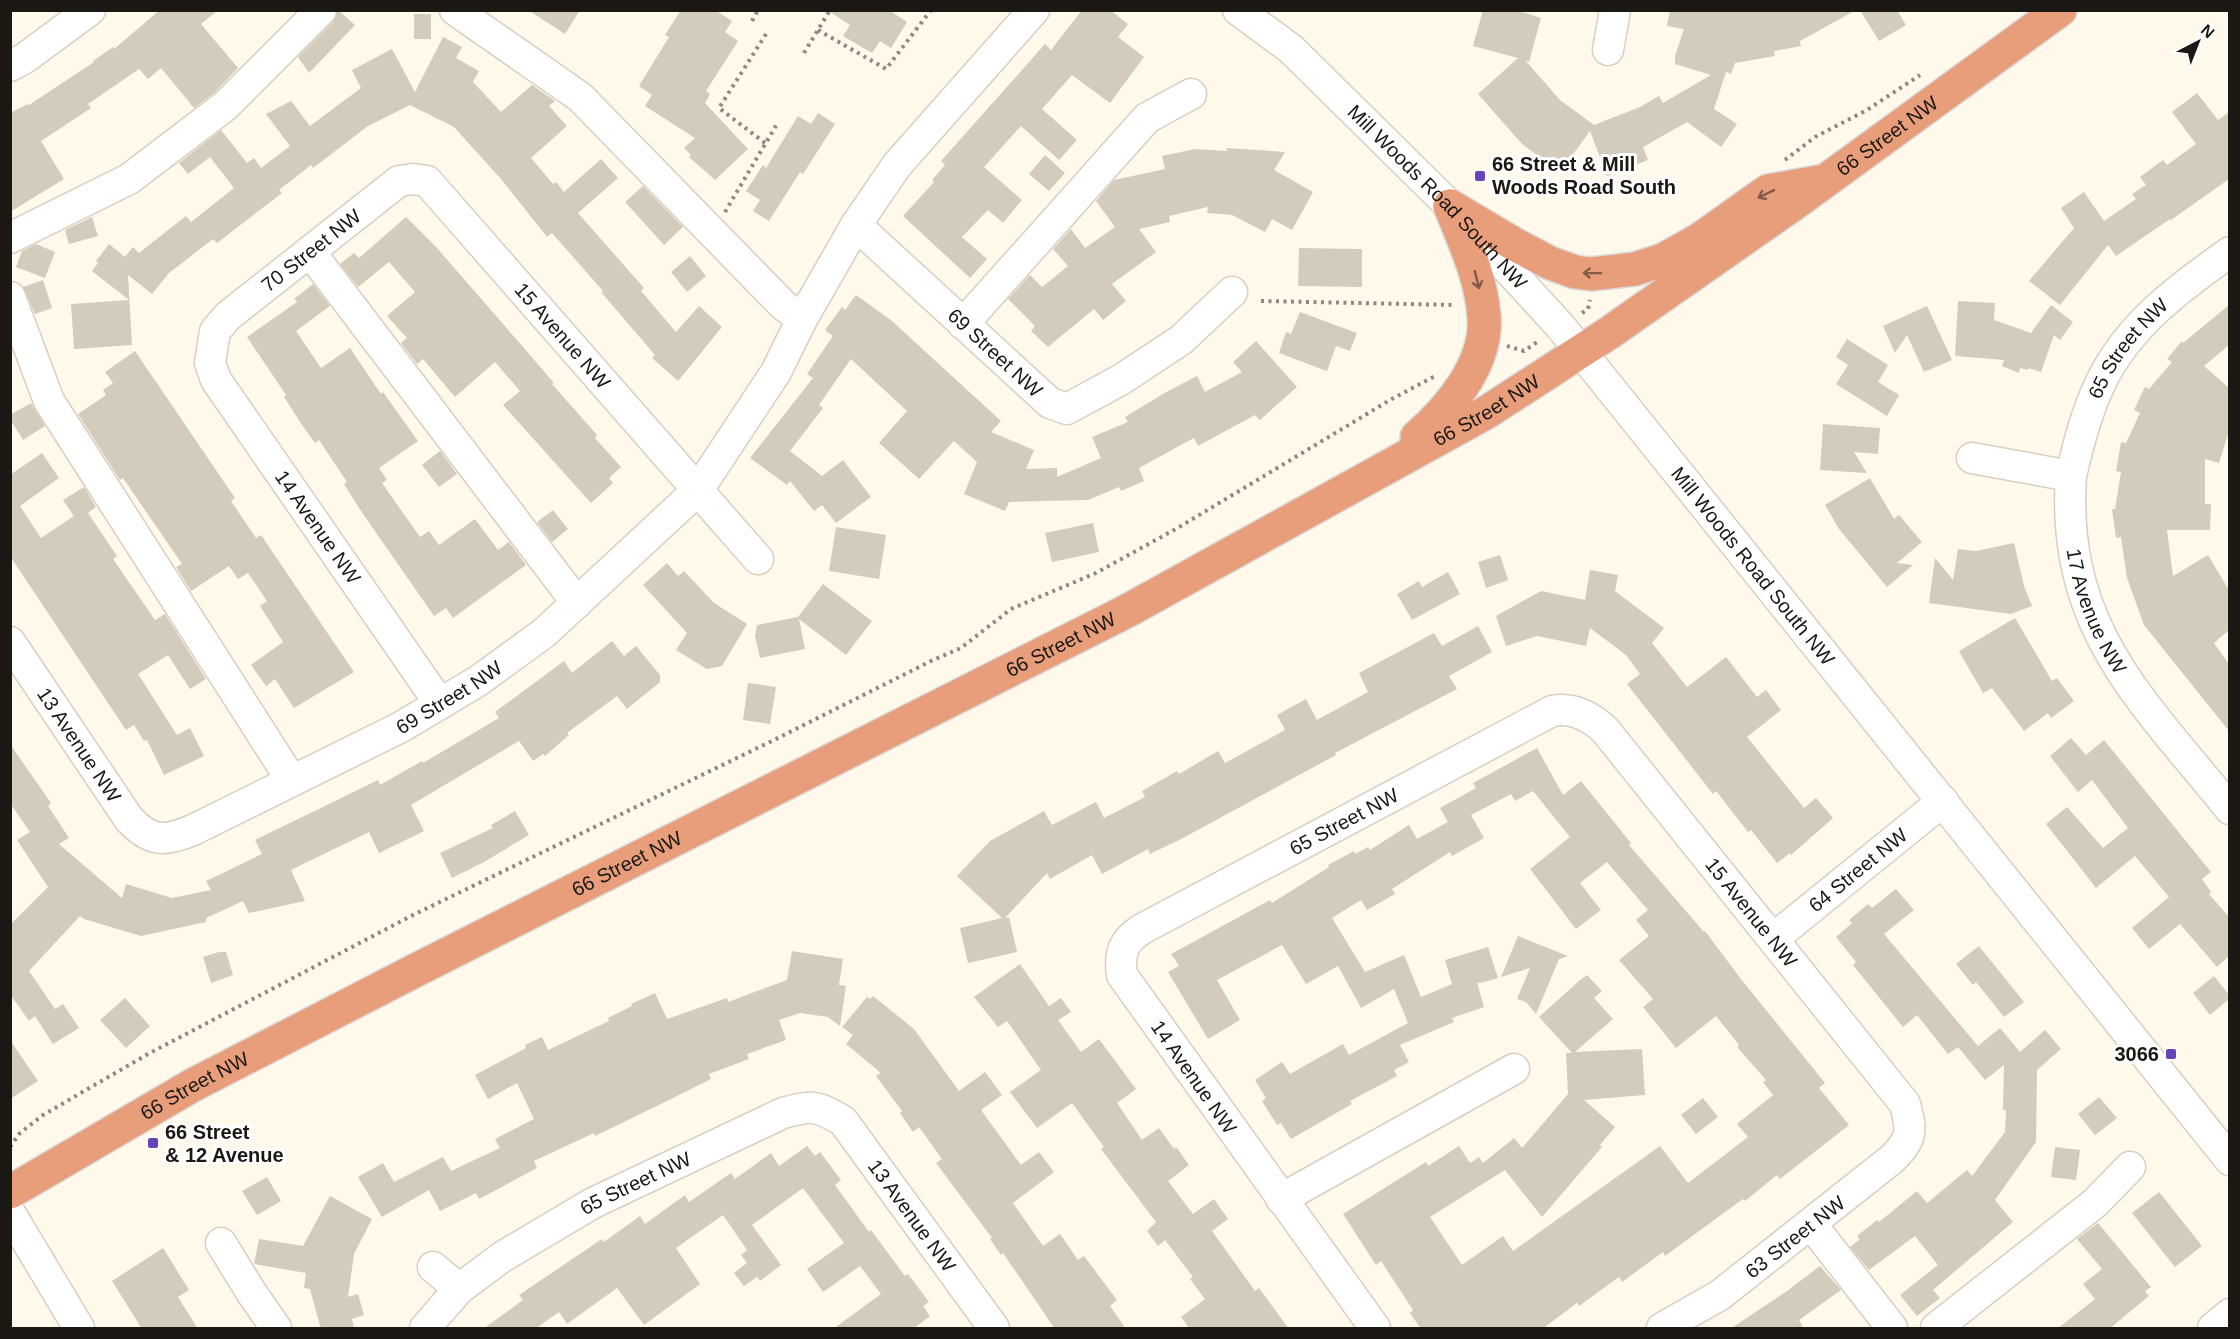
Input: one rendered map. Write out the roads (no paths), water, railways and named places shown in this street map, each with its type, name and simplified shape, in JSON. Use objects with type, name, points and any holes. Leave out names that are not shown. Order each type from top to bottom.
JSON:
[{"type":"main road","name":"66 Street NW","points":[[10,1192],[193,1085],[1127,611],[1487,412],[1795,203],[1822,181],[2060,10]]},
{"type":"main road","points":[[1450,206],[1550,263],[1575,272],[1592,274],[1635,268],[1663,260],[1699,240],[1768,191],[1822,181]]},
{"type":"main road","points":[[1350,488],[1412,441],[1447,409],[1460,391],[1478,354],[1483,336],[1484,318],[1480,293],[1475,270],[1450,206]]},
{"type":"street","points":[[10,66],[25,58],[90,10]]},
{"type":"street","points":[[10,238],[129,179],[225,106],[321,10]]},
{"type":"street","points":[[455,10],[580,97],[783,305],[802,319]]},
{"type":"street","name":"69 Street NW","points":[[157,839],[177,837],[292,781],[401,727],[478,681],[544,633],[698,490],[776,372],[802,319],[856,225],[897,165],[1034,10]]},
{"type":"street","name":"Mill Woods Road South NW","points":[[1238,10],[1291,49],[1450,206],[1580,351],[2229,1160]]},
{"type":"street","points":[[1608,50],[1615,10]]},
{"type":"street","points":[[963,324],[1148,118],[1191,94]]},
{"type":"street","name":"70 Street NW","points":[[212,345],[215,331],[228,316],[399,181],[412,179],[427,182]]},
{"type":"street","name":"15 Avenue NW","points":[[427,182],[698,490]]},
{"type":"street","name":"69 Street NW","points":[[856,225],[1050,404],[1067,409],[1122,379],[1181,340],[1232,292]]},
{"type":"street","points":[[310,252],[577,603]]},
{"type":"street","name":"65 Street NW","points":[[2071,476],[2090,406],[2114,359],[2148,317],[2174,293],[2229,252]]},
{"type":"street","points":[[10,297],[49,401],[292,781]]},
{"type":"street","name":"14 Avenue NW","points":[[212,345],[210,363],[216,380],[440,704]]},
{"type":"street","points":[[1972,458],[2071,476]]},
{"type":"street","name":"17 Avenue NW","points":[[2071,476],[2069,504],[2074,559],[2088,609],[2100,637],[2127,680],[2229,809]]},
{"type":"street","points":[[698,490],[758,559]]},
{"type":"street","name":"13 Avenue NW","points":[[10,642],[129,819],[140,831],[157,839]]},
{"type":"street","name":"65 Street NW","points":[[1123,951],[1130,936],[1142,928],[1552,711],[1564,709],[1575,712]]},
{"type":"street","name":"15 Avenue NW","points":[[1575,712],[1593,718],[1605,730],[1774,938],[1905,1104],[1911,1128]]},
{"type":"street","name":"64 Street NW","points":[[1774,938],[1943,801]]},
{"type":"street","name":"14 Avenue NW","points":[[1123,951],[1120,959],[1122,975],[1375,1329]]},
{"type":"street","points":[[1281,1199],[1514,1070]]},
{"type":"street","name":"65 Street NW","points":[[425,1329],[459,1289],[502,1257],[593,1203],[783,1113],[807,1106],[824,1110]]},
{"type":"street","name":"13 Avenue NW","points":[[824,1110],[843,1121],[993,1329]]},
{"type":"street","name":"63 Street NW","points":[[1662,1329],[1720,1295],[1892,1159],[1904,1148],[1911,1128]]},
{"type":"street","points":[[1935,1329],[2096,1203],[2130,1167]]},
{"type":"street","points":[[10,1213],[79,1329]]},
{"type":"street","points":[[1811,1224],[1892,1329]]},
{"type":"street","points":[[221,1243],[276,1329]]},
{"type":"street","points":[[433,1267],[459,1289]]},
{"type":"street","points":[[2213,1329],[2229,1314]]},
{"type":"place","name":"66 Street & Mill Woods Road South","points":[[1480,176]]},
{"type":"place","name":"3066","points":[[2171,1054]]},
{"type":"place","name":"66 Street & 12 Avenue","points":[[153,1143]]}]
